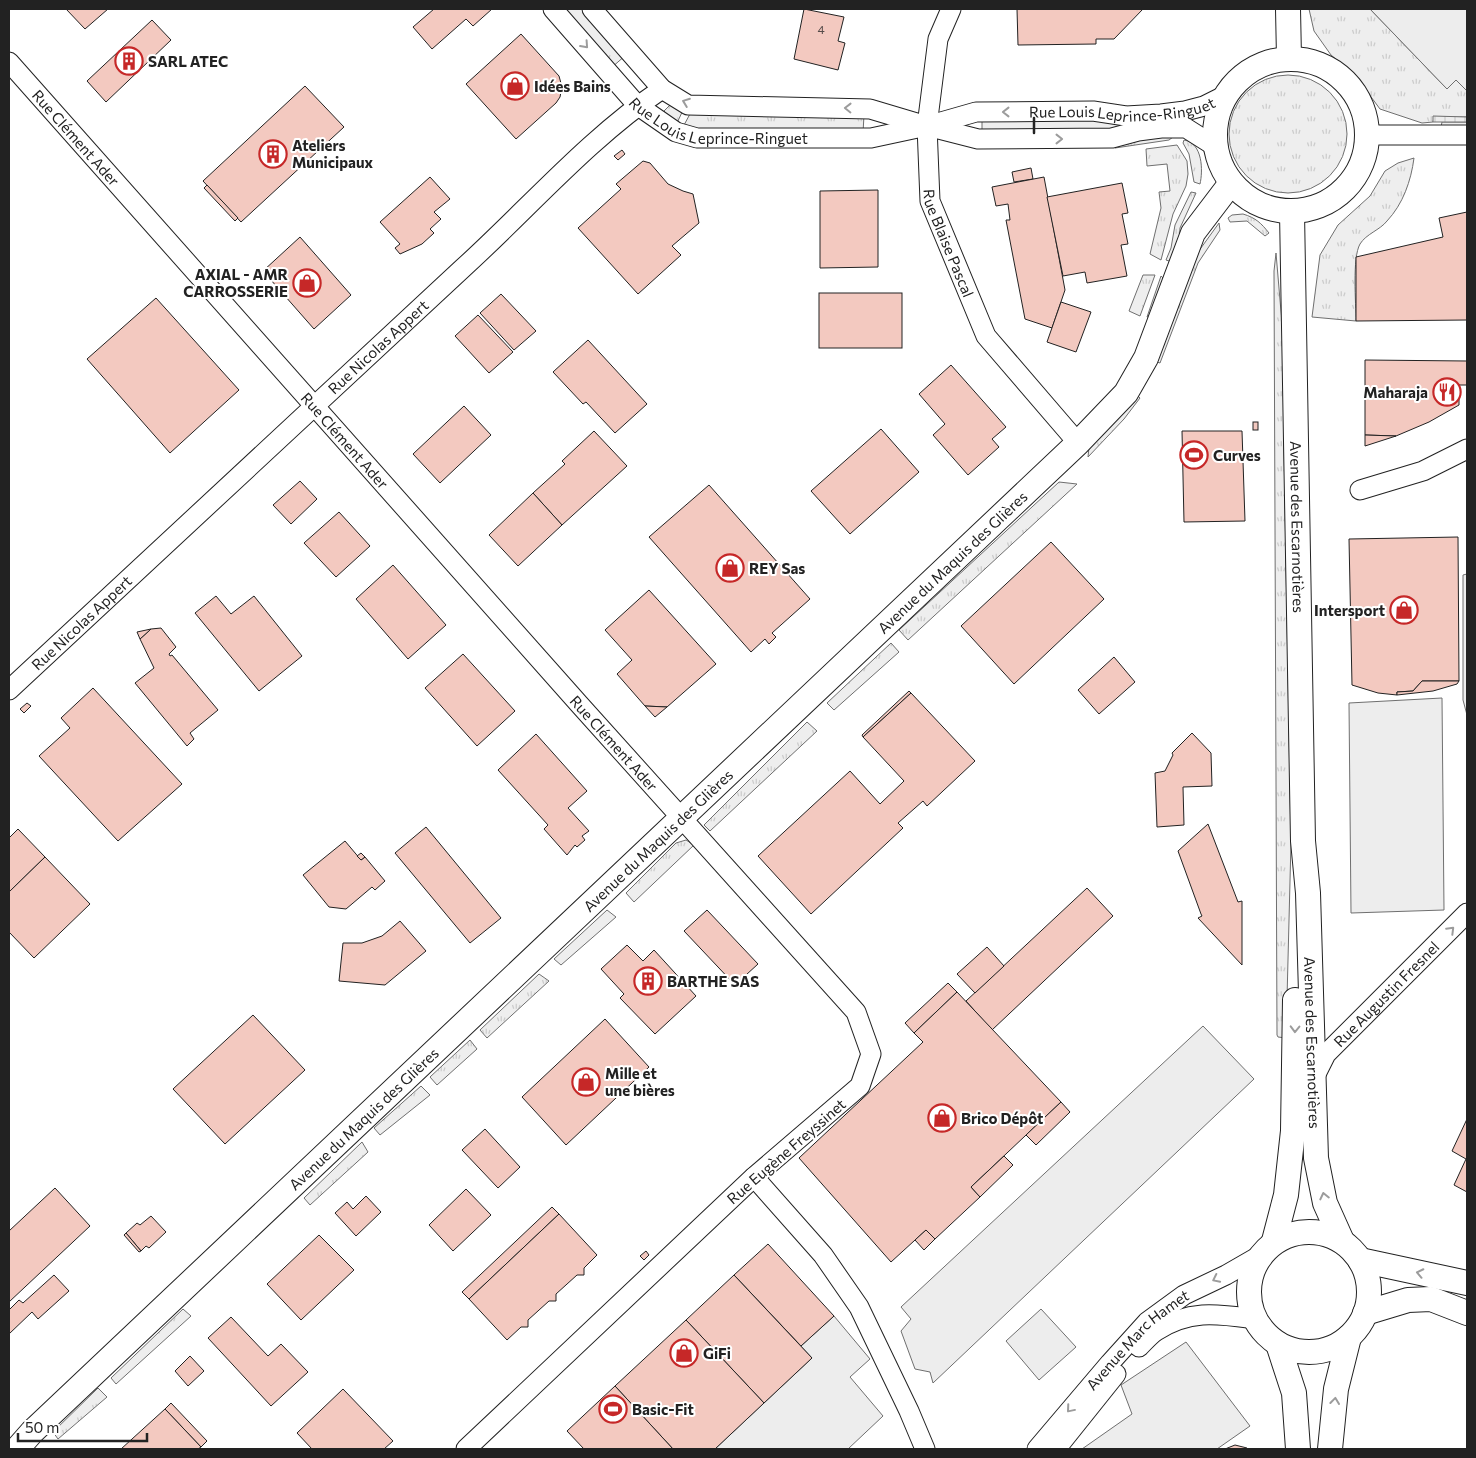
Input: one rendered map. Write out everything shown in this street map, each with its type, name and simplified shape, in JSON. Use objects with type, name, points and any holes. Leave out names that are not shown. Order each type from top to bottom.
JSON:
[{"type":"main road","points":[[1288,9],[1289,58]]},
{"type":"main road","points":[[1289,58],[1313,61],[1335,71],[1352,88],[1364,109],[1368,134],[1365,157],[1358,172],[1337,197],[1316,208],[1292,212],[1269,208],[1248,198],[1231,183],[1221,166],[1216,147],[1217,120],[1220,106],[1231,87],[1247,72],[1267,62],[1289,58]]},
{"type":"main road","name":"Avenue du Maquis des Glières","points":[[17,1449],[32,1432],[1078,443],[1126,392],[1146,358],[1193,233],[1231,183]]},
{"type":"main road","name":"Avenue des Escarnotières","points":[[1292,212],[1303,841],[1308,893],[1316,1158],[1325,1203],[1342,1241]]},
{"type":"main road","name":"Avenue des Escarnotières","points":[[1267,1249],[1286,1195],[1293,1131],[1295,909],[1303,841]]},
{"type":"main road","points":[[1309,1231],[1326,1234],[1342,1241],[1353,1250],[1360,1260],[1369,1286],[1369,1300],[1359,1326],[1349,1337],[1334,1347],[1315,1352],[1296,1351],[1278,1344],[1265,1333],[1254,1319],[1249,1303],[1248,1287],[1252,1271],[1267,1249],[1291,1234],[1309,1231]]},
{"type":"main road","points":[[1360,1260],[1467,1284]]},
{"type":"main road","points":[[1365,1313],[1408,1300],[1431,1299],[1467,1313]]},
{"type":"main road","points":[[1330,1449],[1336,1389],[1349,1337]]},
{"type":"main road","points":[[1278,1344],[1294,1393],[1298,1449]]},
{"type":"street","name":"Rue Louis Leprince-Ringuet","points":[[553,9],[637,105],[676,132],[697,138],[871,138],[928,126],[976,112],[1093,111],[1126,116],[1161,114],[1204,106],[1226,95]]},
{"type":"street","name":"Rue Louis Leprince-Ringuet","points":[[592,9],[662,89],[688,105],[870,109],[978,139],[1112,138],[1138,131],[1161,128],[1186,128],[1216,147]]},
{"type":"street","name":"Rue Blaise Pascal","points":[[951,9],[938,38],[928,126],[930,200],[986,336],[1078,443]]},
{"type":"street","name":"Rue Clément Ader","points":[[9,62],[682,818]]},
{"type":"street","name":"Rue Nicolas Appert","points":[[9,690],[313,405],[498,236],[596,141],[637,105],[662,89]]},
{"type":"street","points":[[1368,134],[1467,135]]},
{"type":"street","points":[[1360,490],[1423,471],[1467,449]]},
{"type":"street","name":"Rue Eugène Freyssinet","points":[[466,1449],[754,1177],[860,1086],[871,1054],[856,1012],[682,818]]},
{"type":"street","name":"Rue Augustin Fresnel","points":[[1313,1081],[1326,1054],[1467,914]]},
{"type":"street","points":[[754,1177],[824,1255],[859,1306],[925,1449]]},
{"type":"street","name":"Avenue Marc Hamet","points":[[1037,1449],[1147,1322],[1184,1295],[1226,1275],[1267,1249]]},
{"type":"street","name":"Avenue Marc Hamet","points":[[1056,1449],[1132,1355],[1156,1331],[1185,1318],[1210,1314],[1254,1319]]},
{"type":"green space","points":[[559,9],[585,9],[626,55],[611,68]]},
{"type":"green space","points":[[1309,9],[1370,9],[1447,89],[1456,80],[1467,91],[1467,117],[1434,117],[1433,122],[1422,123],[1380,109],[1354,74],[1331,55],[1314,31]]},
{"type":"green space","points":[[1288,75],[1311,79],[1330,92],[1343,111],[1347,134],[1343,157],[1330,176],[1311,189],[1288,193],[1265,189],[1246,176],[1233,157],[1229,134],[1233,111],[1246,92],[1265,79]]},
{"type":"green space","points":[[671,104],[684,108],[677,123],[667,116],[664,111]]},
{"type":"green space","points":[[691,112],[864,115],[863,133],[696,131],[683,127]]},
{"type":"green space","points":[[982,116],[1089,117],[1133,124],[1091,134],[982,133]]},
{"type":"green space","points":[[1442,122],[1467,122],[1467,126],[1441,127]]},
{"type":"green space","points":[[1161,136],[1173,137],[1169,140],[1115,148],[1113,145]]},
{"type":"green space","points":[[1184,140],[1195,146],[1198,152],[1201,165],[1200,184],[1194,182],[1189,154],[1183,143]]},
{"type":"green space","points":[[1177,145],[1187,161],[1188,174],[1186,186],[1173,214],[1161,260],[1150,254],[1161,208],[1159,192],[1170,191],[1167,164],[1147,166],[1146,149]]},
{"type":"green space","points":[[1414,158],[1411,175],[1398,207],[1384,224],[1360,244],[1355,270],[1356,321],[1312,317],[1320,255],[1338,225],[1370,196],[1385,171],[1398,163]]},
{"type":"green space","points":[[1191,192],[1196,193],[1180,228],[1179,243],[1172,262],[1166,260],[1171,248],[1175,225]]},
{"type":"green space","points":[[1243,214],[1258,221],[1269,233],[1265,236],[1247,221],[1230,222],[1228,218],[1232,215]]},
{"type":"green space","points":[[1219,223],[1220,230],[1198,263],[1160,363],[1154,361],[1193,259]]},
{"type":"green space","points":[[1276,253],[1284,347],[1291,842],[1286,1038],[1278,1037],[1277,1035],[1274,271]]},
{"type":"green space","points":[[1143,275],[1155,275],[1140,316],[1129,311]]},
{"type":"green space","points":[[1161,276],[1165,280],[1152,317],[1147,317]]},
{"type":"green space","points":[[1136,394],[1140,398],[1124,419],[1088,457],[1089,447]]},
{"type":"green space","points":[[1059,482],[1077,484],[908,640],[899,630]]},
{"type":"green space","points":[[891,643],[899,652],[834,710],[827,703]]},
{"type":"green space","points":[[807,722],[817,731],[710,831],[704,825]]},
{"type":"green space","points":[[686,840],[694,845],[634,902],[626,893],[676,843]]},
{"type":"green space","points":[[607,910],[616,917],[561,965],[554,959]]},
{"type":"green space","points":[[539,974],[549,981],[487,1038],[480,1030]]},
{"type":"green space","points":[[470,1040],[477,1049],[437,1085],[430,1077]]},
{"type":"green space","points":[[421,1086],[430,1095],[380,1135],[374,1128]]},
{"type":"green space","points":[[362,1142],[368,1152],[310,1205],[304,1198]]},
{"type":"green space","points":[[183,1309],[191,1316],[116,1384],[111,1378]]},
{"type":"green space","points":[[98,1388],[107,1397],[58,1439],[53,1432]]},
{"type":"shaded area","points":[[1370,9],[1467,9],[1467,91],[1456,80],[1447,89]]},
{"type":"shaded area","points":[[1433,116],[1467,117],[1467,122],[1433,122]]},
{"type":"shaded area","points":[[1467,574],[1467,715],[1463,700],[1463,575]]},
{"type":"shaded area","points":[[1442,698],[1444,910],[1351,913],[1349,703]]},
{"type":"shaded area","points":[[1203,1026],[1254,1079],[933,1383],[930,1372],[915,1369],[901,1331],[911,1319],[901,1307]]},
{"type":"shaded area","points":[[1041,1309],[1076,1347],[1039,1380],[1006,1341]]},
{"type":"shaded area","points":[[834,1316],[870,1359],[850,1377],[883,1416],[848,1449],[715,1449],[812,1358],[801,1346]]},
{"type":"shaded area","points":[[1186,1342],[1250,1426],[1217,1449],[1082,1449],[1132,1414],[1121,1385]]},
{"type":"building","points":[[66,9],[108,9],[85,29]]},
{"type":"building","points":[[434,9],[492,9],[473,26],[466,19],[432,49],[413,27]]},
{"type":"building","points":[[804,9],[844,17],[838,41],[845,43],[838,70],[794,59]]},
{"type":"building","points":[[1017,9],[1143,9],[1114,39],[1096,39],[1096,44],[1018,45]]},
{"type":"building","name":"SARL ATEC","points":[[152,20],[171,40],[106,102],[87,81]]},
{"type":"building","name":"Idées Bains","points":[[521,34],[559,76],[562,87],[560,97],[556,103],[516,139],[466,84]]},
{"type":"building","name":"Ateliers Municipaux","points":[[305,86],[344,127],[241,222],[203,181]]},
{"type":"building","points":[[622,150],[625,154],[618,160],[614,156]]},
{"type":"building","points":[[643,161],[650,163],[668,184],[693,194],[699,223],[672,246],[681,255],[638,294],[578,228],[621,189],[616,184]]},
{"type":"building","points":[[1031,168],[1033,179],[1014,182],[1012,172]]},
{"type":"building","points":[[430,177],[450,199],[434,212],[441,219],[430,229],[434,233],[422,244],[400,254],[395,248],[400,244],[380,222]]},
{"type":"building","points":[[1044,177],[1065,290],[1052,328],[1025,319],[1006,220],[1010,220],[1008,204],[996,206],[992,187]]},
{"type":"building","points":[[1122,183],[1128,213],[1122,214],[1128,244],[1121,245],[1127,276],[1087,283],[1085,272],[1063,276],[1047,197]]},
{"type":"building","points":[[207,185],[238,218],[235,221],[204,188]]},
{"type":"building","points":[[878,190],[878,267],[820,268],[820,191]]},
{"type":"building","points":[[1467,212],[1467,320],[1356,321],[1356,257],[1443,237],[1439,218]]},
{"type":"building","name":"AXIAL - AMR CARROSSERIE","points":[[300,237],[351,295],[314,329],[263,271]]},
{"type":"building","points":[[819,293],[902,293],[902,348],[819,348]]},
{"type":"building","points":[[501,294],[536,331],[514,350],[480,313]]},
{"type":"building","points":[[156,298],[239,390],[170,453],[87,359]]},
{"type":"building","points":[[1061,302],[1091,312],[1076,352],[1047,342]]},
{"type":"building","points":[[478,315],[513,352],[489,373],[455,336]]},
{"type":"building","points":[[588,340],[647,404],[615,433],[586,402],[583,404],[553,372]]},
{"type":"building","points":[[1365,360],[1467,361],[1467,385],[1459,385],[1459,405],[1429,422],[1396,436],[1365,435]]},
{"type":"building","points":[[951,365],[1006,427],[992,439],[999,447],[968,475],[933,435],[945,424],[919,394]]},
{"type":"building","points":[[464,406],[491,435],[440,483],[413,454]]},
{"type":"building","points":[[1253,422],[1258,422],[1258,430],[1253,430]]},
{"type":"building","points":[[881,429],[919,472],[850,534],[811,491]]},
{"type":"building","points":[[594,431],[627,466],[562,525],[533,493],[565,464],[562,461]]},
{"type":"building","points":[[1182,431],[1242,431],[1245,521],[1184,522]]},
{"type":"building","points":[[1365,435],[1396,436],[1365,446]]},
{"type":"building","points":[[300,481],[317,499],[291,524],[273,505]]},
{"type":"building","name":"REY Sas","points":[[709,485],[810,599],[772,633],[776,637],[769,644],[765,639],[751,652],[649,537]]},
{"type":"building","points":[[533,493],[562,525],[518,566],[489,535]]},
{"type":"building","points":[[339,512],[370,546],[336,577],[304,543]]},
{"type":"building","name":"Intersport","points":[[1458,537],[1459,681],[1422,681],[1413,691],[1397,692],[1397,695],[1378,693],[1352,685],[1349,539]]},
{"type":"building","points":[[1051,542],[1104,599],[1014,684],[961,626]]},
{"type":"building","points":[[393,565],[446,625],[408,659],[356,599]]},
{"type":"building","points":[[649,590],[716,664],[667,707],[645,706],[617,674],[632,660],[605,630]]},
{"type":"building","points":[[216,596],[231,614],[254,596],[302,656],[259,691],[195,613]]},
{"type":"building","points":[[161,628],[176,647],[169,654],[170,656],[172,655],[218,710],[190,733],[194,739],[187,746],[135,683],[154,668],[140,639],[151,629]]},
{"type":"building","points":[[151,629],[140,639],[137,632]]},
{"type":"building","points":[[463,654],[515,711],[477,746],[425,688]]},
{"type":"building","points":[[1114,657],[1135,682],[1099,714],[1078,690]]},
{"type":"building","points":[[1422,681],[1459,681],[1457,684],[1433,691],[1397,695],[1397,692],[1413,691]]},
{"type":"building","points":[[93,688],[182,784],[118,841],[39,756],[70,728],[61,718]]},
{"type":"building","points":[[909,691],[911,693],[863,737],[862,735]]},
{"type":"building","points":[[911,693],[975,761],[927,806],[923,801],[898,823],[903,828],[811,914],[758,856],[850,771],[880,804],[904,781],[863,737]]},
{"type":"building","points":[[27,703],[31,706],[24,713],[20,709]]},
{"type":"building","points":[[645,706],[667,707],[655,717]]},
{"type":"building","points":[[1192,733],[1211,753],[1212,786],[1183,787],[1184,825],[1157,827],[1155,773],[1165,771],[1173,755],[1172,753]]},
{"type":"building","points":[[536,734],[587,791],[568,808],[589,831],[582,836],[585,840],[577,847],[575,845],[567,855],[544,829],[548,825],[498,770]]},
{"type":"building","points":[[1208,824],[1238,902],[1242,901],[1242,965],[1198,918],[1202,916],[1178,851]]},
{"type":"building","points":[[426,827],[501,918],[470,943],[395,853]]},
{"type":"building","points":[[18,829],[45,857],[9,892],[9,838]]},
{"type":"building","points":[[345,841],[361,860],[365,857],[385,881],[375,890],[372,887],[346,909],[329,907],[303,875]]},
{"type":"building","points":[[361,853],[365,857],[361,860],[357,856]]},
{"type":"building","points":[[45,857],[90,904],[34,958],[9,932],[9,892]]},
{"type":"building","points":[[1087,888],[1113,916],[992,1030],[966,1001]]},
{"type":"building","points":[[707,910],[758,964],[735,985],[684,931]]},
{"type":"building","points":[[400,921],[426,951],[385,985],[339,981],[343,943],[362,943],[382,936]]},
{"type":"building","name":"BARTHE SAS","points":[[627,945],[643,961],[654,950],[696,996],[655,1034],[620,998],[624,994],[601,969]]},
{"type":"building","points":[[987,947],[1004,966],[975,993],[957,974]]},
{"type":"building","points":[[948,983],[957,992],[914,1033],[905,1023]]},
{"type":"building","name":"Brico Dépôt","points":[[957,992],[1061,1102],[971,1187],[980,1197],[935,1239],[926,1230],[891,1262],[799,1158],[923,1042],[914,1033]]},
{"type":"building","points":[[253,1015],[305,1070],[225,1144],[173,1089]]},
{"type":"building","name":"Mille et une bières","points":[[605,1019],[649,1067],[566,1145],[522,1097]]},
{"type":"building","points":[[1061,1102],[1070,1112],[1036,1145],[1026,1135]]},
{"type":"building","points":[[1467,1119],[1467,1192],[1454,1185],[1466,1159],[1452,1151]]},
{"type":"building","points":[[485,1129],[520,1167],[498,1188],[462,1150]]},
{"type":"building","points":[[1004,1156],[1013,1165],[980,1197],[971,1187]]},
{"type":"building","points":[[55,1188],[90,1226],[9,1302],[9,1231]]},
{"type":"building","points":[[466,1189],[491,1215],[453,1251],[429,1225]]},
{"type":"building","points":[[366,1196],[381,1212],[356,1236],[335,1213],[347,1202],[353,1209]]},
{"type":"building","points":[[552,1207],[559,1214],[469,1299],[462,1292]]},
{"type":"building","points":[[559,1214],[597,1255],[584,1268],[584,1275],[577,1275],[556,1294],[556,1301],[549,1301],[528,1320],[528,1327],[521,1327],[507,1340],[469,1299]]},
{"type":"building","points":[[151,1216],[166,1232],[149,1248],[146,1246],[141,1251],[126,1233],[137,1223],[140,1225]]},
{"type":"building","points":[[926,1230],[935,1239],[924,1250],[915,1240]]},
{"type":"building","points":[[126,1233],[141,1251],[139,1252],[124,1235]]},
{"type":"building","points":[[319,1235],[354,1270],[301,1320],[267,1284]]},
{"type":"building","points":[[768,1244],[834,1316],[801,1346],[734,1275]]},
{"type":"building","points":[[646,1251],[649,1255],[644,1260],[640,1256]]},
{"type":"building","points":[[54,1275],[69,1291],[38,1319],[32,1312],[9,1334],[9,1310],[19,1300],[23,1303]]},
{"type":"building","points":[[734,1275],[812,1358],[764,1403],[686,1320]]},
{"type":"building","points":[[231,1317],[268,1356],[281,1344],[308,1372],[271,1406],[208,1338]]},
{"type":"building","name":"GiFi","points":[[686,1320],[764,1403],[715,1449],[673,1449],[615,1386]]},
{"type":"building","points":[[190,1356],[204,1371],[188,1386],[175,1371]]},
{"type":"building","name":"Basic-Fit","points":[[615,1386],[673,1449],[584,1449],[567,1431]]},
{"type":"building","points":[[343,1389],[393,1441],[384,1449],[312,1449],[297,1433]]},
{"type":"building","points":[[171,1403],[207,1441],[201,1447],[165,1409]]},
{"type":"building","points":[[165,1409],[201,1447],[198,1449],[121,1449]]},
{"type":"building","points":[[1235,1445],[1247,1448],[1248,1449],[1225,1449]]},
{"type":"wall","points":[[1034,118],[1034,133]]},
{"type":"place","name":"SARL ATEC","points":[[129,61]]},
{"type":"place","name":"Idées Bains","points":[[515,86]]},
{"type":"place","name":"Ateliers Municipaux","points":[[273,154]]},
{"type":"place","name":"AXIAL - AMR CARROSSERIE","points":[[307,283]]},
{"type":"place","name":"Maharaja","points":[[1447,392]]},
{"type":"place","name":"Curves","points":[[1194,455]]},
{"type":"place","name":"REY Sas","points":[[730,568]]},
{"type":"place","name":"Intersport","points":[[1404,610]]},
{"type":"place","name":"BARTHE SAS","points":[[648,981]]},
{"type":"place","name":"Mille et une bières","points":[[586,1082]]},
{"type":"place","name":"Brico Dépôt","points":[[942,1118]]},
{"type":"place","name":"GiFi","points":[[684,1353]]},
{"type":"place","name":"Basic-Fit","points":[[613,1409]]}]
